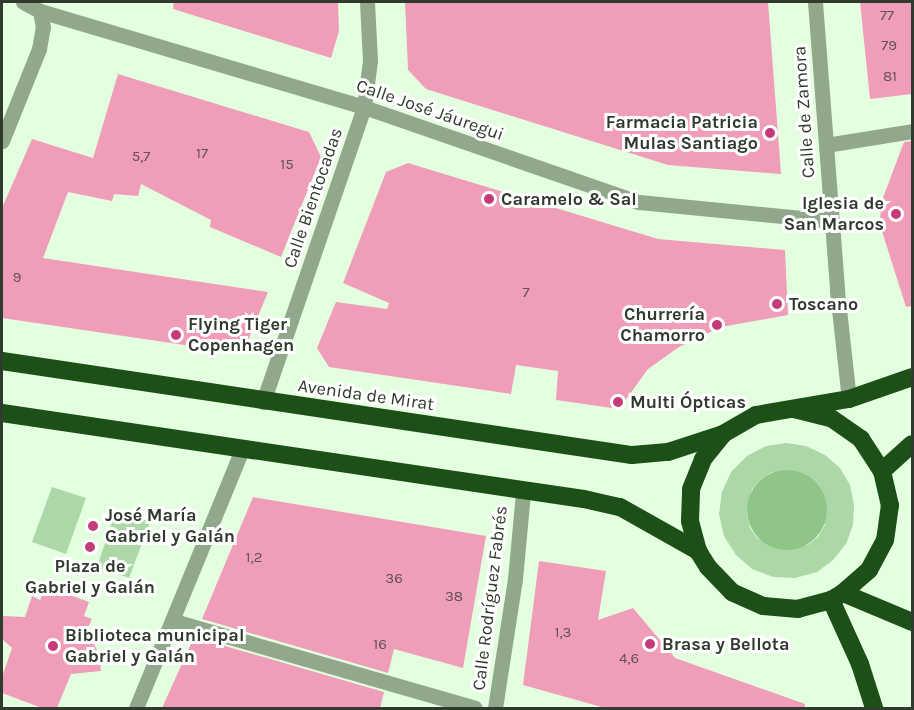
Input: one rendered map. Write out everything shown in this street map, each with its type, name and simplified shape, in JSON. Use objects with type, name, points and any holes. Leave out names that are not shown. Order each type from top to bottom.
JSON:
[{"type":"highway","name":"Avenida de Mirat","points":[[2,361],[264,402],[632,455],[668,452],[723,434]]},
{"type":"highway","points":[[794,409],[831,418],[861,439],[882,471],[890,505],[885,540],[869,570],[837,597],[798,609],[763,606],[732,592],[708,567],[698,551],[690,521],[691,489],[703,459],[723,434],[756,415],[849,399],[912,377]]},
{"type":"highway","points":[[2,412],[523,492],[584,499],[620,507],[698,551]]},
{"type":"highway","points":[[882,471],[912,444]]},
{"type":"highway","points":[[837,597],[912,622]]},
{"type":"highway","points":[[837,597],[873,708]]},
{"type":"street","name":"Calle José Jáuregui","points":[[23,2],[40,11],[364,107],[639,202],[832,221]]},
{"type":"street","name":"Calle Bientocadas","points":[[264,402],[364,107],[370,61],[367,2]]},
{"type":"street","name":"Calle de Zamora","points":[[814,2],[849,399]]},
{"type":"street","points":[[2,141],[39,49],[43,27],[40,11]]},
{"type":"street","points":[[826,145],[912,131]]},
{"type":"street","points":[[136,708],[174,621],[242,449]]},
{"type":"street","name":"Calle Rodríguez Fabrés","points":[[495,708],[515,579],[523,492]]},
{"type":"street","points":[[174,621],[475,708]]},
{"type":"shaded area","points":[[786,443],[806,446],[825,455],[840,468],[850,485],[854,505],[853,525],[846,544],[833,560],[817,572],[795,578],[773,577],[752,569],[736,555],[724,536],[719,514],[722,492],[731,472],[747,456],[766,446]],"holes":[[[772,472],[825,525],[818,537],[808,545],[758,539],[750,528],[747,515],[752,489]]]},
{"type":"shaded area","points":[[787,470],[802,473],[815,482],[824,495],[827,510],[824,525],[815,538],[802,547],[787,550],[772,547],[759,538],[750,525],[747,510],[750,495],[759,482],[772,473]]},
{"type":"shaded area","points":[[52,487],[86,498],[66,554],[32,542]]},
{"type":"shaded area","points":[[116,510],[150,522],[129,578],[97,567]]},
{"type":"building","points":[[174,2],[338,2],[339,31],[331,58],[173,9]]},
{"type":"building","points":[[405,2],[768,2],[781,174],[668,165],[426,89],[408,70]]},
{"type":"building","points":[[860,2],[912,2],[912,94],[870,99]]},
{"type":"building","points":[[118,74],[309,132],[321,157],[281,257],[210,227],[211,220],[141,184],[138,196],[114,194],[112,201],[68,192],[43,258],[268,292],[247,343],[232,352],[2,318],[2,208],[32,139],[93,158]]},
{"type":"building","name":"Iglesia de San Marcos","points":[[912,141],[912,306],[906,307],[880,225],[881,203],[904,142]]},
{"type":"building","points":[[408,163],[658,239],[785,250],[788,315],[721,327],[679,347],[648,369],[619,409],[556,400],[558,371],[516,365],[511,394],[329,367],[317,348],[336,302],[387,309],[389,303],[343,283],[386,172]]},
{"type":"building","points":[[253,497],[486,536],[463,668],[394,649],[388,673],[202,619]]},
{"type":"building","points":[[539,561],[606,571],[598,620],[633,608],[675,658],[805,704],[805,708],[605,708],[523,685]]},
{"type":"building","name":"Biblioteca municipal Gabriel y Galán","points":[[46,586],[89,602],[84,616],[92,619],[87,630],[99,654],[101,671],[71,674],[57,708],[42,708],[2,693],[2,677],[12,648],[2,639],[2,616],[25,617],[32,596],[40,600]]},
{"type":"building","points":[[194,637],[384,692],[380,708],[162,708]]},
{"type":"place","name":"Farmacia Patricia Mulas Santiago","points":[[770,133]]},
{"type":"place","name":"Caramelo & Sal","points":[[489,199]]},
{"type":"place","name":"Iglesia de San Marcos","points":[[896,214]]},
{"type":"place","name":"Toscano","points":[[777,304]]},
{"type":"place","name":"Churrería Chamorro","points":[[717,325]]},
{"type":"place","name":"Flying Tiger Copenhagen","points":[[176,335]]},
{"type":"place","name":"Multi Ópticas","points":[[618,402]]},
{"type":"place","name":"José María Gabriel y Galán","points":[[93,526]]},
{"type":"place","name":"Plaza de Gabriel y Galán","points":[[90,547]]},
{"type":"place","name":"Brasa y Bellota","points":[[650,644]]},
{"type":"place","name":"Biblioteca municipal Gabriel y Galán","points":[[53,646]]}]
